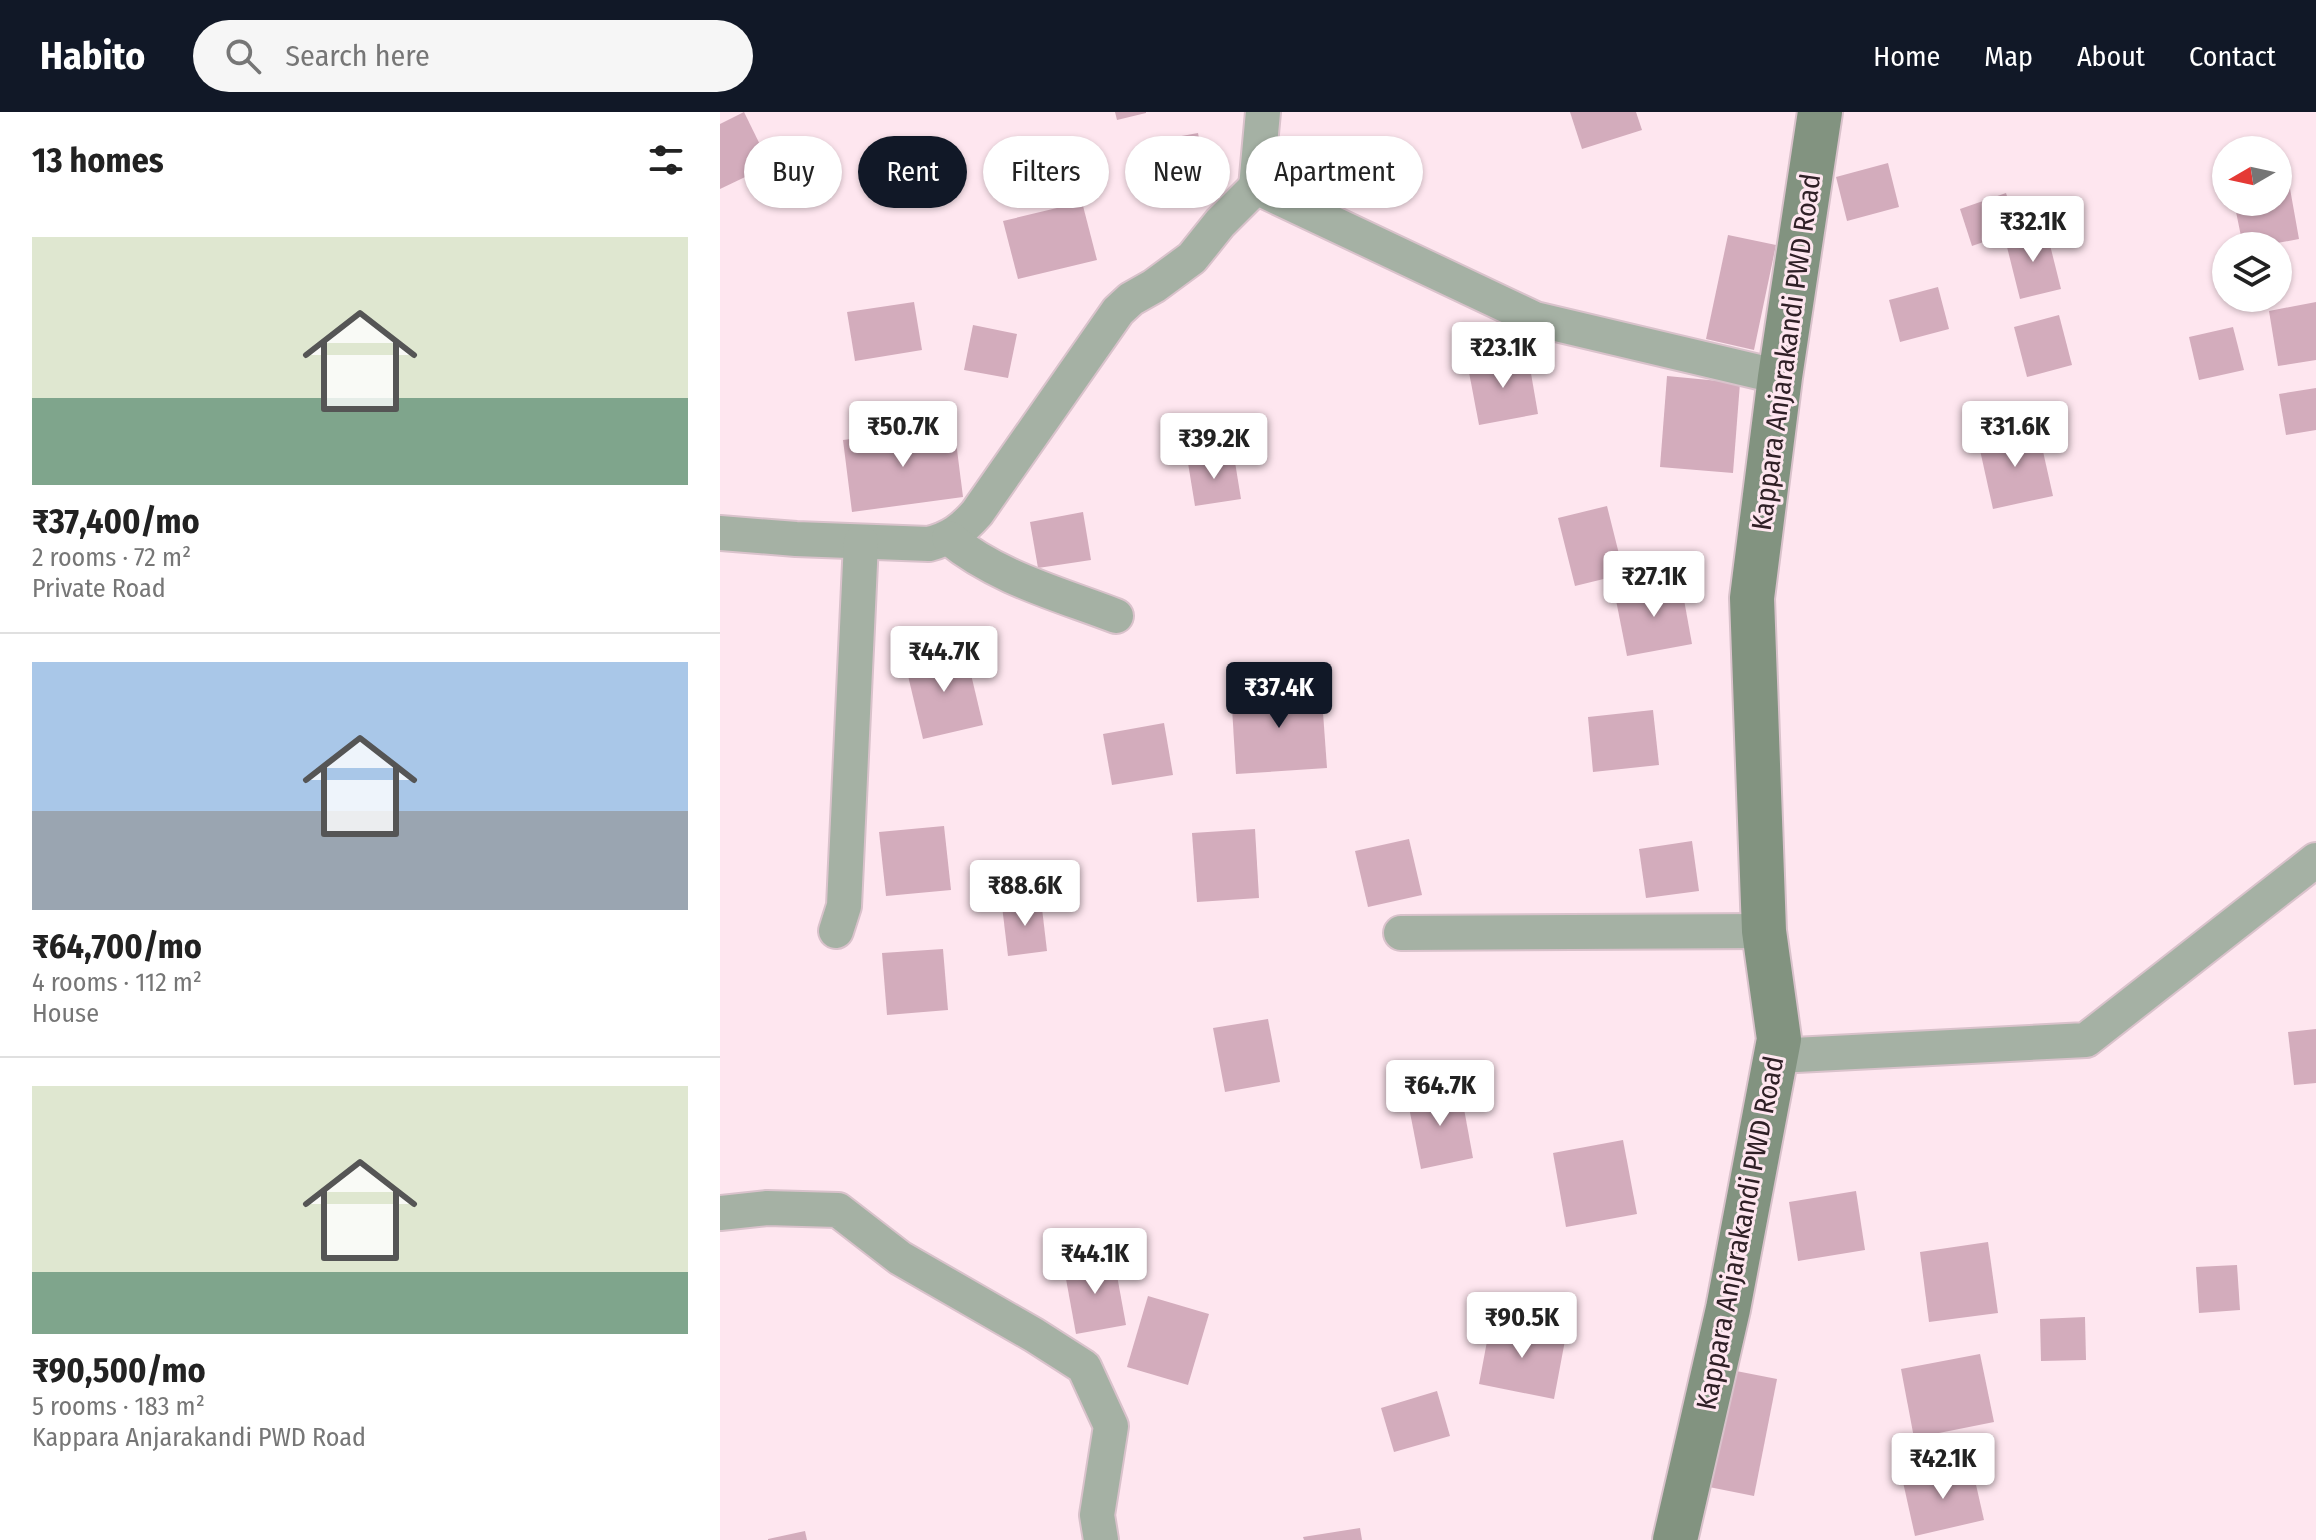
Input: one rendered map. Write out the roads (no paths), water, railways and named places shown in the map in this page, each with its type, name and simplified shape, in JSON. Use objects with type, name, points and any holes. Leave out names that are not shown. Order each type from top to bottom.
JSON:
[{"type":"main road","name":"Kappara Anjarakandi PWD Road","points":[[1675,1540],[1728,1309],[1779,1039],[1764,931],[1752,598],[1780,377],[1820,112]]},
{"type":"street","points":[[1261,136],[1263,112]]},
{"type":"street","points":[[720,533],[929,544],[949,538],[964,528],[977,513],[1118,311],[1192,258],[1246,197]]},
{"type":"street","points":[[1300,208],[1535,319],[1780,377]]},
{"type":"street","points":[[949,538],[970,556],[995,570],[1116,616]]},
{"type":"street","points":[[836,931],[844,906],[861,542]]},
{"type":"street","points":[[1776,1056],[2086,1040],[2316,860]]},
{"type":"street","points":[[1401,933],[1764,931]]},
{"type":"street","points":[[720,1213],[767,1208],[838,1210],[900,1258],[1084,1367],[1111,1426],[1097,1515],[1101,1540]]}]
